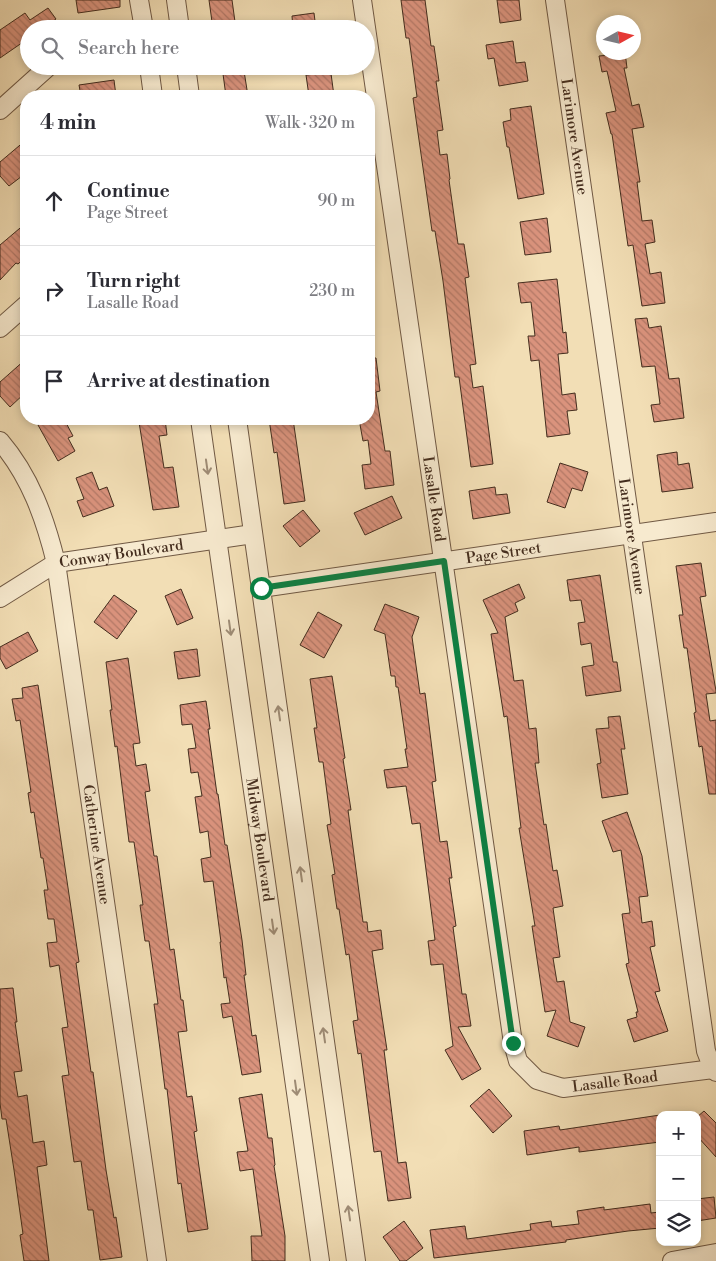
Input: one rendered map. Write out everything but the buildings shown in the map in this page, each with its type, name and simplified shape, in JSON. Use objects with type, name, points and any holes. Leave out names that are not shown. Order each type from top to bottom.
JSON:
[{"type":"street","points":[[140,0],[143,20]]},
{"type":"street","points":[[176,0],[179,20]]},
{"type":"street","name":"Lasalle Road","points":[[362,0],[365,20]]},
{"type":"street","name":"Larimore Avenue","points":[[555,0],[706,1051],[714,1070]]},
{"type":"street","points":[[22,90],[39,75]]},
{"type":"street","points":[[150,75],[152,90]]},
{"type":"street","points":[[187,75],[189,90]]},
{"type":"street","name":"Lasalle Road","points":[[373,75],[511,1033],[518,1060],[537,1080],[563,1088],[714,1070]]},
{"type":"street","points":[[0,110],[20,92]]},
{"type":"street","points":[[0,328],[20,311]]},
{"type":"street","name":"Midway Boulevard","points":[[201,425],[320,1261]]},
{"type":"street","points":[[238,425],[356,1261]]},
{"type":"street","name":"Catherine Avenue","points":[[0,441],[24,475],[34,494],[42,514],[56,563],[157,1261]]},
{"type":"street","name":"Page Street","points":[[261,588],[716,522]]},
{"type":"street","name":"Conway Boulevard","points":[[0,598],[56,563],[253,534]]},
{"type":"street","points":[[672,1261],[716,1253]]},
{"type":"route","points":[[261,588],[444,561],[513,1043]]}]
